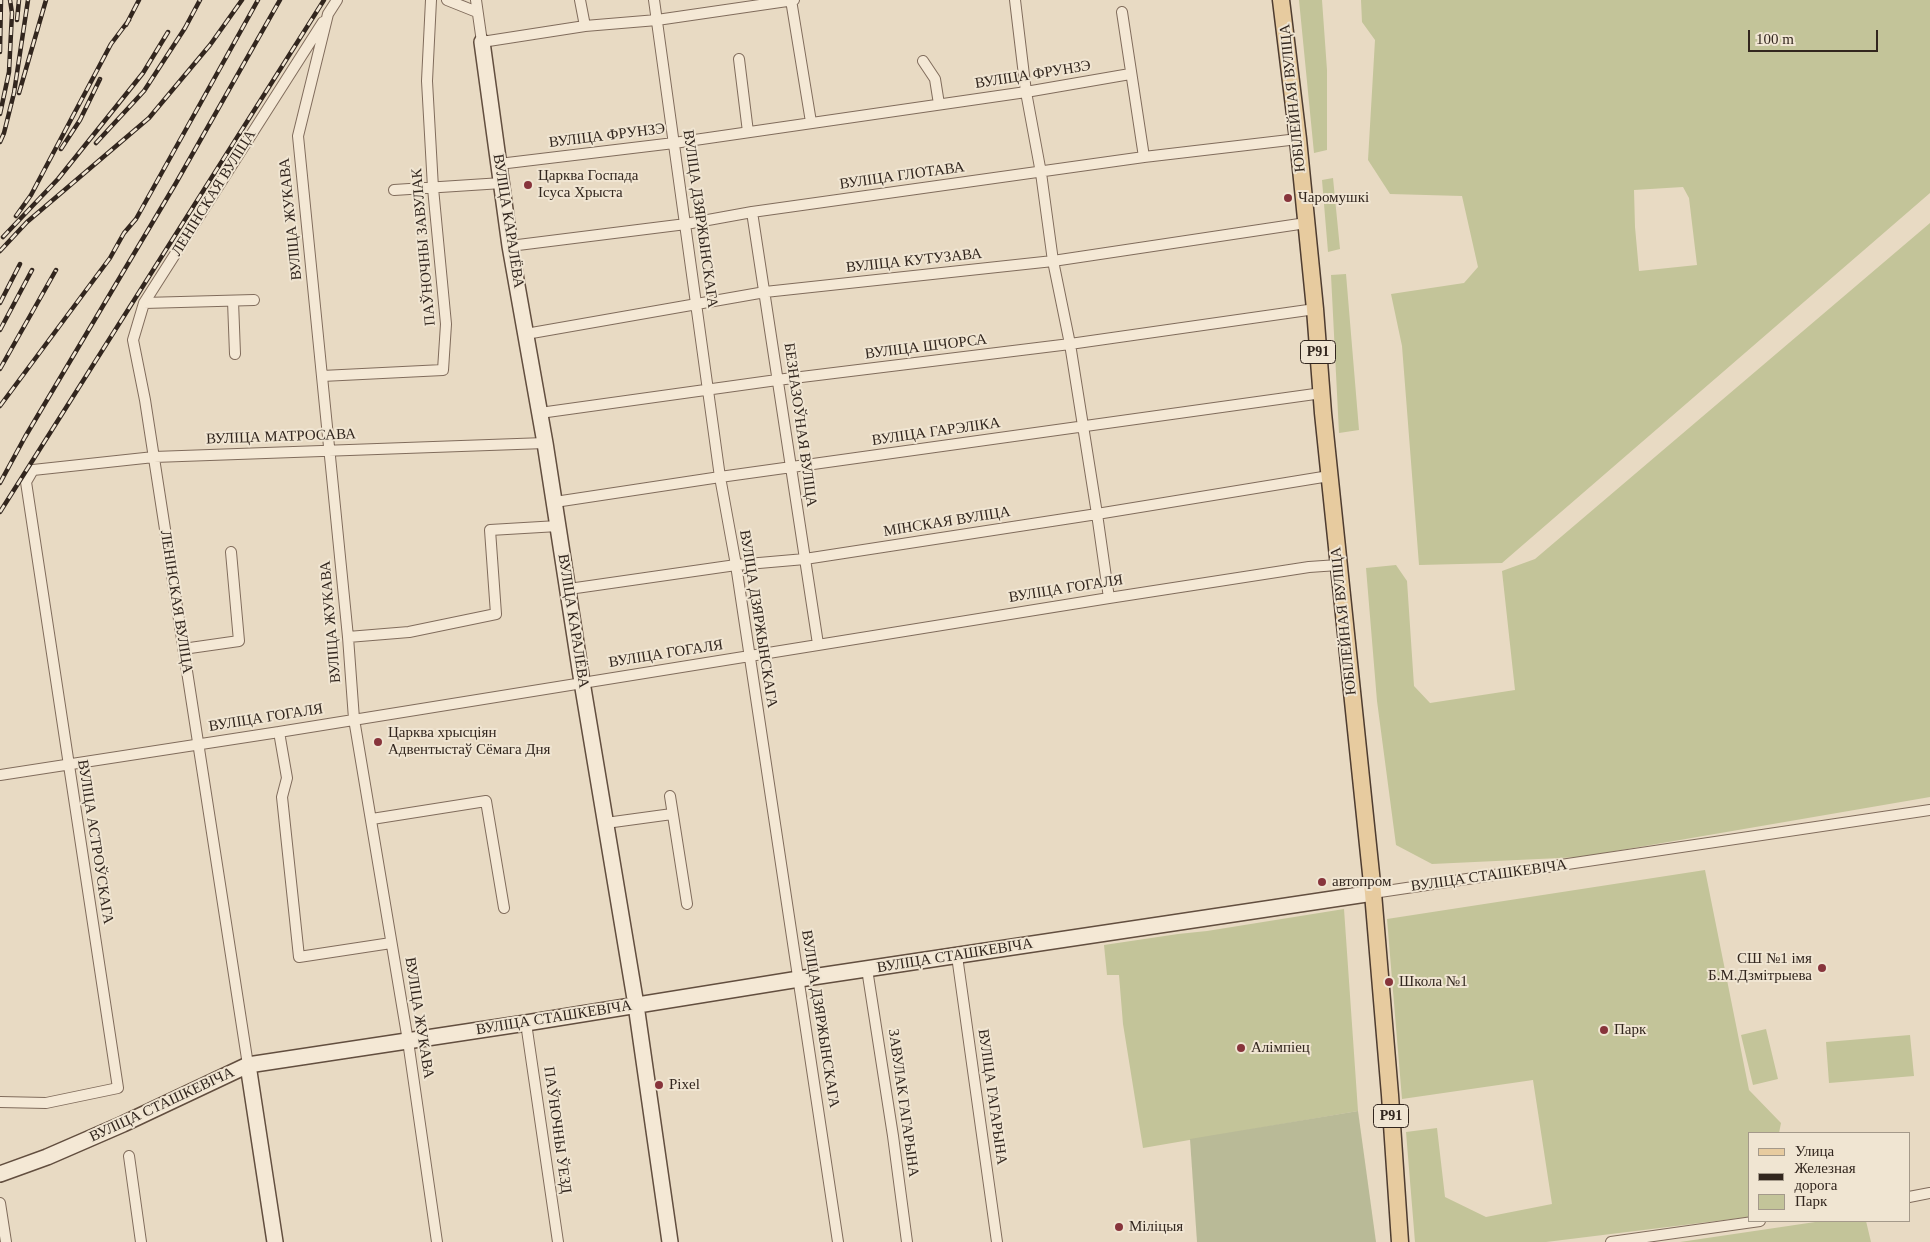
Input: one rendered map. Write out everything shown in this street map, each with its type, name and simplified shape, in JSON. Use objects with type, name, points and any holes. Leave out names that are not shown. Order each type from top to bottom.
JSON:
[{"type":"main road","name":"ЮБІЛЕЙНАЯ ВУЛІЦА","points":[[1282,0],[1298,139],[1329,476],[1373,893],[1400,1242]]},
{"type":"main road","name":"ВУЛІЦА КАРАЛЁВА","points":[[482,42],[510,246],[555,502],[582,682],[636,1004],[670,1242]]},
{"type":"main road","name":"ВУЛІЦА СТАШКЕВІЧА","points":[[0,1174],[47,1157],[123,1124],[248,1065],[1152,925],[1373,893]]},
{"type":"main road","name":"ЛЕНІНСКАЯ ВУЛІЦА","points":[[248,1065],[275,1242]]},
{"type":"street","name":"ВУЛІЦА ЖУКАВА","points":[[337,0],[328,14],[298,136],[348,637],[354,719],[408,1041],[437,1242]]},
{"type":"street","name":"ПАЎНОЧНЫ ЗАВУЛАК","points":[[322,376],[443,370],[446,324],[433,188],[427,81],[432,0]]},
{"type":"street","points":[[448,0],[477,12]]},
{"type":"street","name":"ВУЛІЦА КАРАЛЁВА","points":[[476,0],[482,42]]},
{"type":"street","points":[[580,0],[585,26]]},
{"type":"street","name":"ВУЛІЦА ДЗЯРЖЫНСКАГА","points":[[654,0],[720,476],[736,566],[748,656],[838,1242]]},
{"type":"street","points":[[482,42],[585,26],[657,20],[792,0],[811,122]]},
{"type":"street","points":[[1015,0],[1026,92],[1041,173],[1053,261],[1070,344],[1109,598]]},
{"type":"street","points":[[1122,12],[1144,157]]},
{"type":"street","name":"ЛЕНІНСКАЯ ВУЛІЦА","points":[[248,1065],[145,400],[133,340],[144,303],[328,14]]},
{"type":"street","points":[[739,58],[748,132]]},
{"type":"street","points":[[923,61],[935,79],[940,104]]},
{"type":"street","name":"ВУЛІЦА ФРУНЗЭ","points":[[498,164],[674,143],[1026,92],[1130,74]]},
{"type":"street","name":"ВУЛІЦА ГЛОТАВА","points":[[510,246],[686,224],[752,212],[1041,173],[1144,157],[1298,139]]},
{"type":"street","points":[[394,190],[502,184]]},
{"type":"street","name":"БЕЗНАЗОЎНАЯ ВУЛІЦА","points":[[752,212],[818,644]]},
{"type":"street","name":"ВУЛІЦА КУТУЗАВА","points":[[526,334],[765,292],[1053,261],[1306,222]]},
{"type":"street","points":[[232,300],[235,354]]},
{"type":"street","points":[[144,303],[254,300]]},
{"type":"street","name":"ВУЛІЦА ШЧОРСА","points":[[540,413],[777,380],[1070,344],[1315,309]]},
{"type":"street","name":"ВУЛІЦА ГАРЭЛІКА","points":[[555,502],[720,476],[1083,428],[1322,393]]},
{"type":"street","name":"ВУЛІЦА МАТРОСАВА","points":[[26,482],[33,470],[154,457],[545,443]]},
{"type":"street","name":"МІНСКАЯ ВУЛІЦА","points":[[569,589],[736,566],[805,559],[1329,476]]},
{"type":"street","name":"ВУЛІЦА АСТРОЎСКАГА","points":[[0,1102],[46,1103],[118,1088],[26,482]]},
{"type":"street","points":[[348,637],[409,632],[496,614],[490,530],[558,526]]},
{"type":"street","points":[[183,649],[239,641],[231,552]]},
{"type":"street","name":"ВУЛІЦА ГОГАЛЯ","points":[[0,775],[279,732],[1109,598],[1310,567],[1338,565]]},
{"type":"street","points":[[279,732],[287,778],[282,797],[299,957],[391,943]]},
{"type":"street","points":[[670,796],[687,904]]},
{"type":"street","points":[[372,820],[486,801],[504,908]]},
{"type":"street","name":"ВУЛІЦА СТАШКЕВІЧА","points":[[1373,893],[1930,810]]},
{"type":"street","points":[[606,823],[672,814]]},
{"type":"street","name":"ВУЛІЦА ГАГАРЫНА","points":[[957,956],[998,1242]]},
{"type":"street","name":"ЗАВУЛАК ГАГАРЫНА","points":[[868,969],[907,1242]]},
{"type":"street","name":"ПАЎНОЧНЫ ЎЕЗД","points":[[526,1023],[558,1242]]},
{"type":"street","points":[[128,1156],[141,1242]]},
{"type":"street","points":[[1910,1197],[1930,1193]]},
{"type":"street","points":[[0,1203],[6,1242]]},
{"type":"street","points":[[1611,1242],[1753,1222]]},
{"type":"green space","points":[[1299,0],[1322,0],[1327,70],[1327,150],[1314,153]]},
{"type":"green space","points":[[1361,0],[1930,0],[1930,193],[1502,563],[1419,565],[1402,346],[1391,294],[1464,283],[1478,267],[1462,196],[1390,194],[1368,160],[1375,40],[1362,22]],"holes":[[[1683,187],[1689,198],[1697,265],[1639,271],[1634,190]]]},
{"type":"green space","points":[[1333,178],[1340,249],[1328,252],[1322,180]]},
{"type":"green space","points":[[1930,223],[1930,797],[1581,857],[1432,864],[1396,845],[1377,701],[1366,568],[1396,565],[1407,581],[1414,686],[1430,703],[1515,690],[1502,571],[1535,559]]},
{"type":"green space","points":[[1346,274],[1359,430],[1339,433],[1331,275]]},
{"type":"green space","points":[[1705,870],[1749,1090],[1781,1123],[1779,1132],[1748,1132],[1748,1217],[1546,1242],[1415,1242],[1406,1132],[1437,1128],[1445,1197],[1486,1217],[1552,1204],[1533,1080],[1402,1099],[1387,919]]},
{"type":"green space","name":"Алімпіец","points":[[1344,909],[1358,1111],[1143,1148],[1123,1024],[1119,975],[1107,975],[1104,945]]},
{"type":"green space","points":[[1766,1029],[1778,1079],[1753,1085],[1741,1035]]},
{"type":"green space","points":[[1910,1035],[1914,1076],[1829,1083],[1826,1042]]},
{"type":"green space","points":[[1358,1111],[1376,1242],[1197,1242],[1190,1139]]},
{"type":"green space","points":[[1815,1222],[1866,1222],[1871,1242],[1680,1242]]},
{"type":"railway","points":[[0,52],[1,0]]},
{"type":"railway","points":[[0,114],[9,72],[12,13],[10,0]]},
{"type":"railway","points":[[17,20],[19,0]]},
{"type":"railway","points":[[0,142],[14,93],[28,0]]},
{"type":"railway","points":[[19,93],[46,0]]},
{"type":"railway","points":[[126,25],[139,0]]},
{"type":"railway","points":[[96,143],[144,91],[185,28],[200,0]]},
{"type":"railway","points":[[0,251],[27,222],[149,118],[210,45],[242,0]]},
{"type":"railway","points":[[0,406],[110,258],[124,233],[136,219],[258,0]]},
{"type":"railway","points":[[0,483],[25,437],[176,183],[280,0]]},
{"type":"railway","points":[[0,512],[324,0]]},
{"type":"railway","points":[[16,216],[31,195],[111,44],[129,20]]},
{"type":"railway","points":[[3,237],[58,179],[143,73],[168,32]]},
{"type":"railway","points":[[61,149],[80,120],[100,79]]},
{"type":"railway","points":[[0,303],[20,264]]},
{"type":"railway","points":[[0,330],[32,270]]},
{"type":"railway","points":[[0,369],[56,270]]},
{"type":"place","name":"Царква Госпада Ісуса Хрыста","points":[[528,185]]},
{"type":"place","name":"Чаромушкі","points":[[1288,198]]},
{"type":"place","name":"Царква хрысціян Адвентыстаў Сёмага Дня","points":[[378,742]]},
{"type":"place","name":"автопром","points":[[1322,882]]},
{"type":"place","name":"СШ №1 імя Б.М.Дзмітрыева","points":[[1822,968]]},
{"type":"place","name":"Школа №1","points":[[1389,982]]},
{"type":"place","name":"Парк","points":[[1604,1030]]},
{"type":"place","name":"Алімпіец","points":[[1241,1048]]},
{"type":"place","name":"Pixel","points":[[659,1085]]},
{"type":"place","name":"Міліцыя","points":[[1119,1227]]}]
